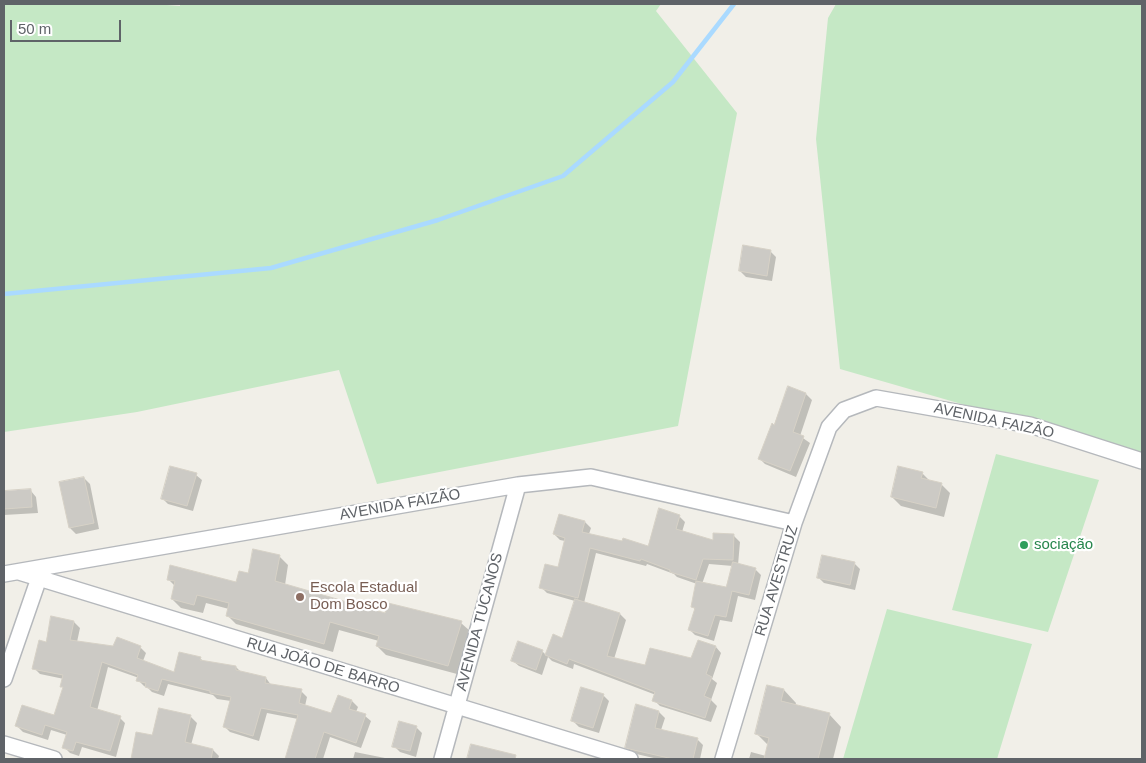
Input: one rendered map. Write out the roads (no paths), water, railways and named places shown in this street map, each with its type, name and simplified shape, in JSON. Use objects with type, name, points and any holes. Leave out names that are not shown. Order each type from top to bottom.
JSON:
[{"type":"street","name":"AVENIDA FAIZÃO","points":[[844,410],[876,398],[1030,426],[1142,461]]},
{"type":"street","name":"RUA AVESTRUZ","points":[[722,759],[794,523],[829,427],[844,410]]},
{"type":"street","name":"AVENIDA FAIZÃO","points":[[10,573],[518,485],[591,477],[794,523]]},
{"type":"street","name":"AVENIDA TUCANOS","points":[[442,759],[518,485]]},
{"type":"street","name":"RUA JOÃO DE BARRO","points":[[10,573],[38,578],[630,759]]},
{"type":"street","points":[[4,679],[38,578]]},
{"type":"street","points":[[4,744],[54,759]]},
{"type":"waterway","points":[[4,294],[271,268],[438,220],[563,176],[673,82],[734,4]]},
{"type":"place","name":"sociação","points":[[1024,545]]},
{"type":"place","name":"Escola Estadual Dom Bosco","points":[[300,597]]}]
